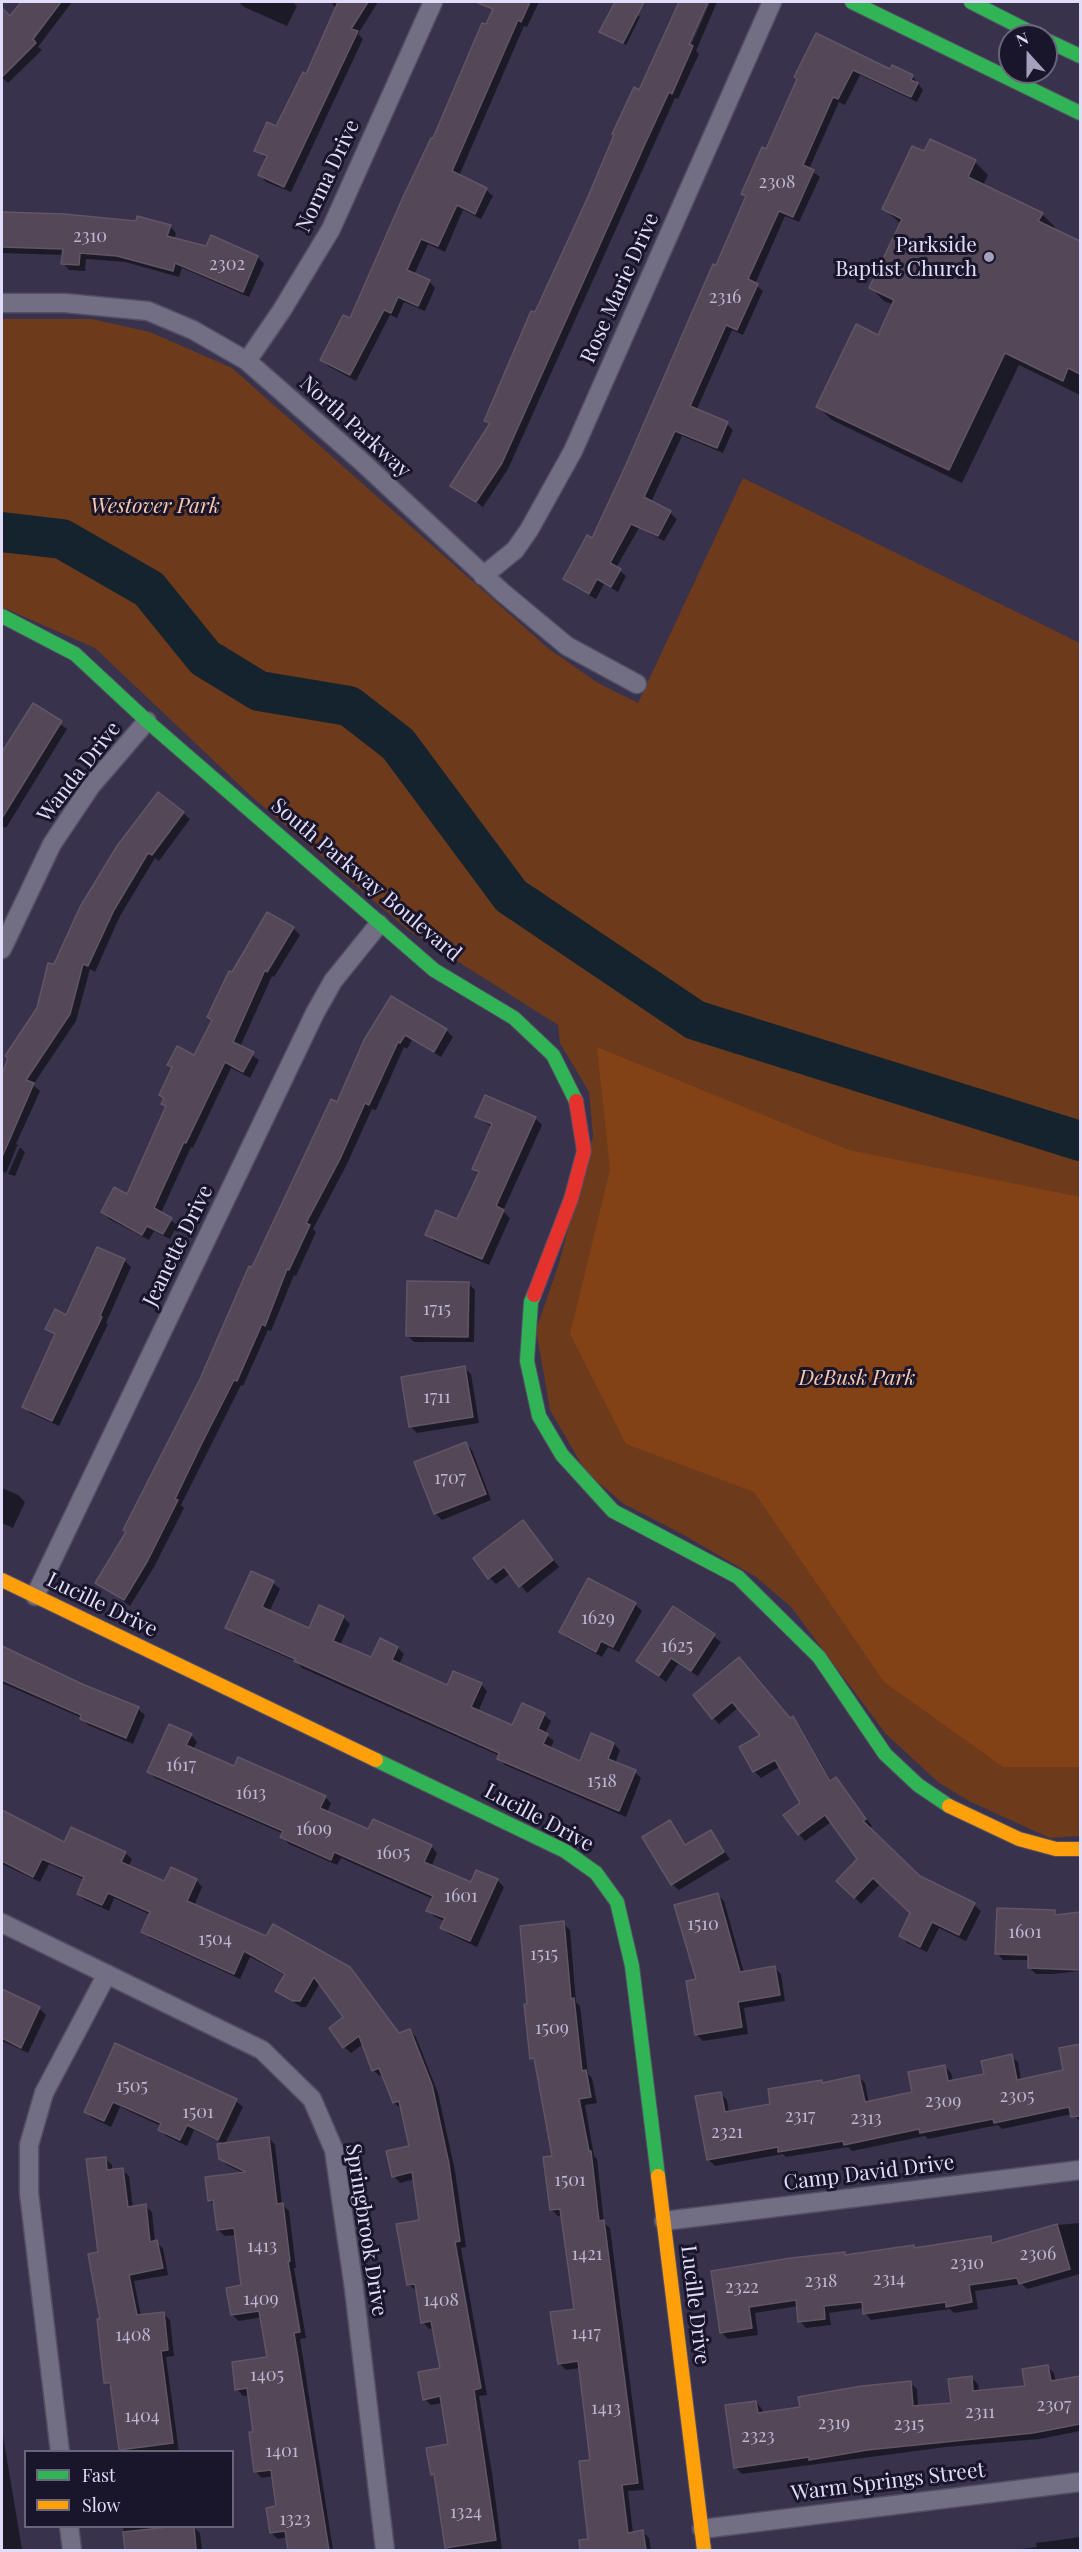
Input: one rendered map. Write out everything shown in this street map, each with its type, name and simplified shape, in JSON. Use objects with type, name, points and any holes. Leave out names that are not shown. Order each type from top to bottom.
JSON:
[{"type":"street","name":"Norma Drive","points":[[247,361],[282,310],[331,229],[433,2]]},
{"type":"street","name":"Rose Marie Drive","points":[[483,576],[515,550],[529,530],[573,451],[772,2]]},
{"type":"street","points":[[852,2],[998,67]]},
{"type":"street","points":[[971,2],[1014,24]]},
{"type":"street","points":[[1058,46],[1080,56]]},
{"type":"street","points":[[1033,84],[1080,113]]},
{"type":"street","name":"North Parkway","points":[[2,303],[65,303],[148,311],[193,330],[247,361],[362,461],[483,576],[567,646],[637,684]]},
{"type":"street","name":"South Parkway Boulevard","points":[[2,616],[75,654],[147,721],[379,924],[434,970],[514,1018],[553,1055],[574,1096],[584,1151],[571,1198],[531,1302],[527,1362],[539,1416],[562,1455],[613,1511],[738,1577],[819,1657],[885,1754],[918,1785],[958,1812],[1019,1839],[1056,1849],[1080,1849]]},
{"type":"street","name":"Wanda Drive","points":[[2,949],[52,844],[91,786],[147,721]]},
{"type":"street","name":"Jeanette Drive","points":[[34,1596],[315,1013],[333,981],[379,924]]},
{"type":"street","name":"Lucille Drive","points":[[2,1580],[554,1846],[596,1873],[617,1902],[632,1966],[704,2550]]},
{"type":"street","name":"Springbrook Drive","points":[[2,1923],[262,2050],[312,2098],[334,2150],[354,2289],[385,2550]]},
{"type":"street","points":[[60,2450],[29,2193],[29,2145],[44,2093],[106,1974]]},
{"type":"street","name":"Camp David Drive","points":[[664,2221],[1080,2170]]},
{"type":"street","name":"Warm Springs Street","points":[[702,2529],[1080,2481]]},
{"type":"street","points":[[69,2528],[72,2550]]},
{"type":"green space","name":"Westover Park","points":[[2,319],[92,319],[150,332],[232,368],[549,649],[598,683],[638,703],[743,478],[1080,643],[1080,1836],[1050,1838],[971,1802],[939,1783],[886,1734],[791,1607],[756,1577],[682,1534],[624,1504],[586,1472],[550,1410],[536,1330],[559,1263],[593,1136],[589,1092],[560,1043],[558,1025],[408,930],[251,796],[95,648],[2,607]]},
{"type":"green space","name":"DeBusk Park","points":[[597,1047],[849,1150],[1080,1197],[1080,1767],[1003,1767],[884,1682],[754,1492],[626,1444],[570,1334],[610,1170]]},
{"type":"building","points":[[21,2],[61,2],[33,39],[36,43],[2,77],[2,8],[10,16]]},
{"type":"building","points":[[338,2],[368,2],[351,29],[358,31],[284,187],[258,175],[267,156],[254,151],[267,122],[276,126],[303,72],[306,74]]},
{"type":"building","points":[[476,2],[530,2],[521,22],[518,20],[452,171],[487,188],[475,214],[457,205],[438,246],[421,239],[407,270],[430,280],[418,306],[398,297],[391,313],[384,310],[350,375],[320,360],[343,315],[350,318],[403,197],[433,138],[482,23],[486,24],[493,9]]},
{"type":"building","points":[[615,2],[644,2],[623,43],[599,32]]},
{"type":"building","points":[[679,2],[708,2],[689,44],[693,46],[672,94],[669,92],[645,144],[502,463],[476,502],[450,486],[490,423],[484,421],[531,311],[535,312],[587,199],[614,135],[612,134],[634,87],[639,90]]},
{"type":"building","points":[[816,33],[890,69],[892,65],[913,75],[911,80],[918,83],[911,97],[853,70],[838,99],[833,97],[803,165],[814,170],[793,217],[779,211],[748,279],[758,284],[737,330],[726,325],[690,406],[728,422],[717,448],[675,431],[644,497],[671,511],[658,536],[631,524],[610,563],[621,569],[611,587],[597,579],[589,594],[563,579],[587,535],[592,538],[625,467],[713,264],[716,265],[746,196],[741,194],[762,147],[766,149],[797,79],[794,77]]},
{"type":"building","points":[[930,139],[976,160],[968,177],[1043,213],[1038,221],[1080,241],[1080,374],[1068,368],[1063,381],[1005,353],[949,470],[816,407],[856,324],[878,335],[894,300],[869,288],[902,219],[882,209],[912,146],[924,151]]},
{"type":"building","points":[[2,212],[64,214],[136,221],[137,216],[171,225],[167,236],[206,246],[211,235],[258,256],[243,292],[175,263],[173,271],[117,256],[80,253],[79,265],[61,264],[63,249],[2,247]]},
{"type":"building","points":[[33,703],[62,721],[2,818],[2,752]]},
{"type":"building","points":[[158,792],[184,812],[152,855],[148,853],[114,910],[88,966],[83,964],[70,1014],[26,1080],[34,1083],[2,1157],[2,1074],[8,1058],[5,1056],[37,1008],[48,963],[54,964],[80,907],[117,846]]},
{"type":"building","points":[[267,912],[294,927],[267,972],[265,970],[233,1042],[254,1052],[243,1072],[225,1062],[186,1143],[184,1142],[154,1208],[172,1218],[163,1234],[147,1226],[142,1235],[101,1212],[114,1187],[127,1194],[166,1106],[161,1104],[164,1098],[159,1095],[172,1067],[167,1065],[177,1046],[194,1055],[212,1020],[207,1017],[229,971],[232,972]]},
{"type":"building","points":[[391,996],[447,1029],[434,1052],[405,1035],[400,1043],[398,1042],[369,1105],[365,1103],[340,1159],[306,1223],[310,1225],[289,1270],[287,1269],[265,1326],[262,1324],[237,1381],[234,1380],[202,1443],[175,1499],[178,1500],[148,1560],[124,1600],[95,1583],[126,1532],[123,1530],[200,1379],[249,1266],[252,1267],[331,1099],[337,1102],[364,1040]]},
{"type":"building","points":[[485,1095],[536,1117],[496,1206],[504,1210],[482,1259],[425,1235],[436,1210],[457,1219],[479,1172],[472,1169],[492,1124],[475,1117]]},
{"type":"building","points":[[97,1247],[125,1259],[100,1316],[102,1317],[52,1421],[22,1407],[55,1334],[45,1329],[55,1309],[66,1315]]},
{"type":"building","points":[[407,1281],[469,1282],[468,1337],[406,1336]]},
{"type":"building","points":[[465,1366],[473,1417],[409,1427],[401,1377]]},
{"type":"building","points":[[466,1442],[486,1494],[434,1514],[414,1462]]},
{"type":"building","points":[[523,1520],[553,1560],[519,1587],[504,1567],[488,1579],[473,1558]]},
{"type":"building","points":[[251,1571],[274,1581],[262,1607],[309,1628],[319,1605],[344,1616],[333,1641],[371,1657],[380,1638],[398,1647],[392,1660],[447,1685],[453,1671],[482,1683],[471,1707],[512,1725],[522,1703],[545,1713],[538,1729],[548,1734],[543,1744],[580,1761],[591,1733],[614,1743],[608,1759],[636,1770],[619,1811],[497,1759],[499,1753],[225,1628]]},
{"type":"building","points":[[588,1578],[636,1603],[613,1647],[601,1641],[596,1652],[559,1632]]},
{"type":"building","points":[[673,1606],[715,1634],[691,1671],[671,1658],[659,1676],[636,1661]]},
{"type":"building","points":[[2,1646],[82,1684],[139,1707],[126,1738],[80,1719],[81,1715],[2,1680]]},
{"type":"building","points":[[739,1657],[790,1718],[793,1716],[830,1781],[836,1777],[866,1819],[863,1821],[920,1876],[975,1903],[959,1935],[932,1922],[920,1947],[899,1936],[910,1913],[873,1878],[854,1898],[836,1881],[857,1859],[825,1815],[798,1835],[783,1815],[800,1803],[775,1760],[753,1772],[739,1747],[760,1735],[732,1702],[712,1719],[693,1695]]},
{"type":"building","points":[[169,1724],[192,1734],[186,1745],[234,1766],[238,1757],[326,1796],[320,1808],[368,1829],[373,1819],[432,1845],[424,1862],[471,1882],[476,1870],[498,1879],[470,1941],[440,1928],[445,1918],[426,1911],[433,1896],[334,1852],[331,1860],[280,1837],[283,1831],[147,1772]]},
{"type":"building","points":[[2,1810],[64,1842],[71,1827],[126,1852],[121,1862],[164,1881],[171,1867],[197,1879],[187,1901],[266,1936],[273,1924],[350,1967],[399,2033],[410,2029],[432,2085],[449,2164],[460,2241],[455,2242],[481,2388],[474,2390],[496,2540],[445,2548],[434,2474],[431,2475],[426,2448],[448,2444],[440,2396],[423,2400],[418,2372],[440,2368],[431,2321],[421,2323],[415,2284],[407,2285],[396,2224],[419,2220],[412,2172],[392,2177],[386,2151],[409,2146],[399,2101],[393,2103],[379,2068],[372,2071],[359,2036],[343,2048],[329,2028],[343,2017],[314,1977],[300,2001],[293,2001],[275,1991],[285,1974],[244,1951],[234,1974],[141,1932],[150,1912],[108,1893],[102,1905],[77,1894],[84,1877],[42,1859],[33,1877],[2,1861]]},
{"type":"building","points":[[670,1820],[685,1845],[711,1830],[724,1852],[671,1885],[642,1837]]},
{"type":"building","points":[[718,1893],[740,1972],[775,1966],[780,1995],[738,2002],[742,2027],[695,2035],[686,1981],[696,1979],[674,1905]]},
{"type":"building","points":[[997,1908],[1055,1910],[1055,1915],[1080,1912],[1080,1970],[1028,1968],[1028,1955],[995,1954]]},
{"type":"building","points":[[564,1921],[571,1999],[574,1998],[582,2071],[586,2070],[591,2097],[579,2099],[589,2151],[591,2151],[599,2221],[604,2220],[638,2483],[622,2485],[628,2533],[643,2530],[646,2550],[580,2550],[579,2540],[588,2539],[579,2461],[590,2460],[578,2361],[558,2364],[550,2312],[574,2309],[560,2209],[550,2210],[543,2157],[552,2156],[534,2058],[530,2059],[524,2004],[527,2004],[520,1926]]},
{"type":"building","points":[[2,1989],[40,2007],[21,2048],[2,2038]]},
{"type":"building","points":[[115,2043],[237,2099],[218,2140],[187,2125],[180,2140],[158,2130],[161,2123],[113,2102],[104,2121],[84,2112]]},
{"type":"building","points":[[1080,2044],[1080,2116],[1071,2117],[1069,2107],[994,2123],[993,2119],[920,2133],[919,2129],[844,2145],[843,2141],[778,2152],[778,2147],[707,2160],[695,2096],[721,2092],[725,2112],[770,2104],[768,2089],[822,2080],[822,2083],[859,2075],[865,2102],[912,2092],[908,2072],[945,2065],[948,2081],[984,2074],[981,2061],[1012,2054],[1017,2080],[1063,2070],[1059,2048]]},
{"type":"building","points":[[269,2137],[277,2204],[283,2203],[290,2261],[288,2262],[300,2332],[294,2333],[329,2550],[288,2550],[285,2531],[270,2533],[266,2508],[276,2506],[271,2470],[254,2472],[249,2432],[253,2432],[247,2388],[235,2390],[232,2362],[267,2357],[259,2311],[231,2315],[226,2288],[241,2285],[234,2228],[217,2230],[213,2200],[208,2201],[205,2177],[246,2172],[219,2159],[217,2144]]},
{"type":"building","points":[[106,2157],[107,2170],[123,2168],[128,2207],[146,2204],[150,2242],[157,2240],[163,2268],[129,2275],[137,2315],[164,2312],[168,2350],[161,2351],[173,2443],[119,2450],[110,2383],[104,2383],[97,2319],[100,2319],[88,2254],[98,2252],[86,2159]]},
{"type":"building","points":[[1057,2224],[1070,2269],[1019,2284],[1017,2278],[969,2285],[972,2302],[946,2307],[946,2302],[863,2314],[862,2302],[824,2306],[825,2319],[798,2322],[796,2300],[749,2307],[752,2328],[720,2333],[711,2271],[791,2258],[845,2252],[845,2255],[914,2245],[914,2248],[991,2236],[992,2243]]},
{"type":"building","points":[[1048,2365],[1051,2381],[1080,2376],[1080,2424],[1033,2433],[867,2450],[809,2460],[809,2457],[734,2468],[725,2405],[756,2401],[758,2413],[800,2407],[798,2397],[862,2386],[911,2381],[913,2406],[951,2403],[948,2379],[972,2376],[973,2391],[1025,2386],[1022,2369]]},
{"type":"building","points":[[160,2528],[194,2528],[196,2550],[125,2550],[123,2532]]},
{"type":"waterway","points":[[2,532],[62,539],[149,589],[205,658],[259,691],[349,706],[398,744],[511,896],[695,1020],[1080,1141]]},
{"type":"traffic: fast","points":[[852,2],[1080,113]]},
{"type":"traffic: fast","points":[[971,2],[1014,24]]},
{"type":"traffic: fast","points":[[1058,46],[1080,56]]},
{"type":"traffic: fast","points":[[2,616],[75,654],[147,721],[434,970],[514,1018],[553,1055],[576,1101]]},
{"type":"traffic: fast","points":[[534,1295],[531,1302],[527,1361],[539,1416],[562,1455],[613,1511],[738,1577],[819,1657],[885,1754],[918,1785],[949,1806]]},
{"type":"traffic: fast","points":[[376,1760],[565,1851],[596,1873],[617,1902],[632,1966],[658,2176]]},
{"type":"traffic: slow","points":[[2,1580],[376,1760]]},
{"type":"traffic: slow","points":[[949,1806],[1019,1839],[1056,1849],[1080,1849]]},
{"type":"traffic: slow","points":[[658,2176],[704,2550]]},
{"type":"traffic: jam","points":[[534,1295],[571,1199],[584,1151],[576,1101]]},
{"type":"place","name":"Parkside Baptist Church","points":[[989,257]]}]
